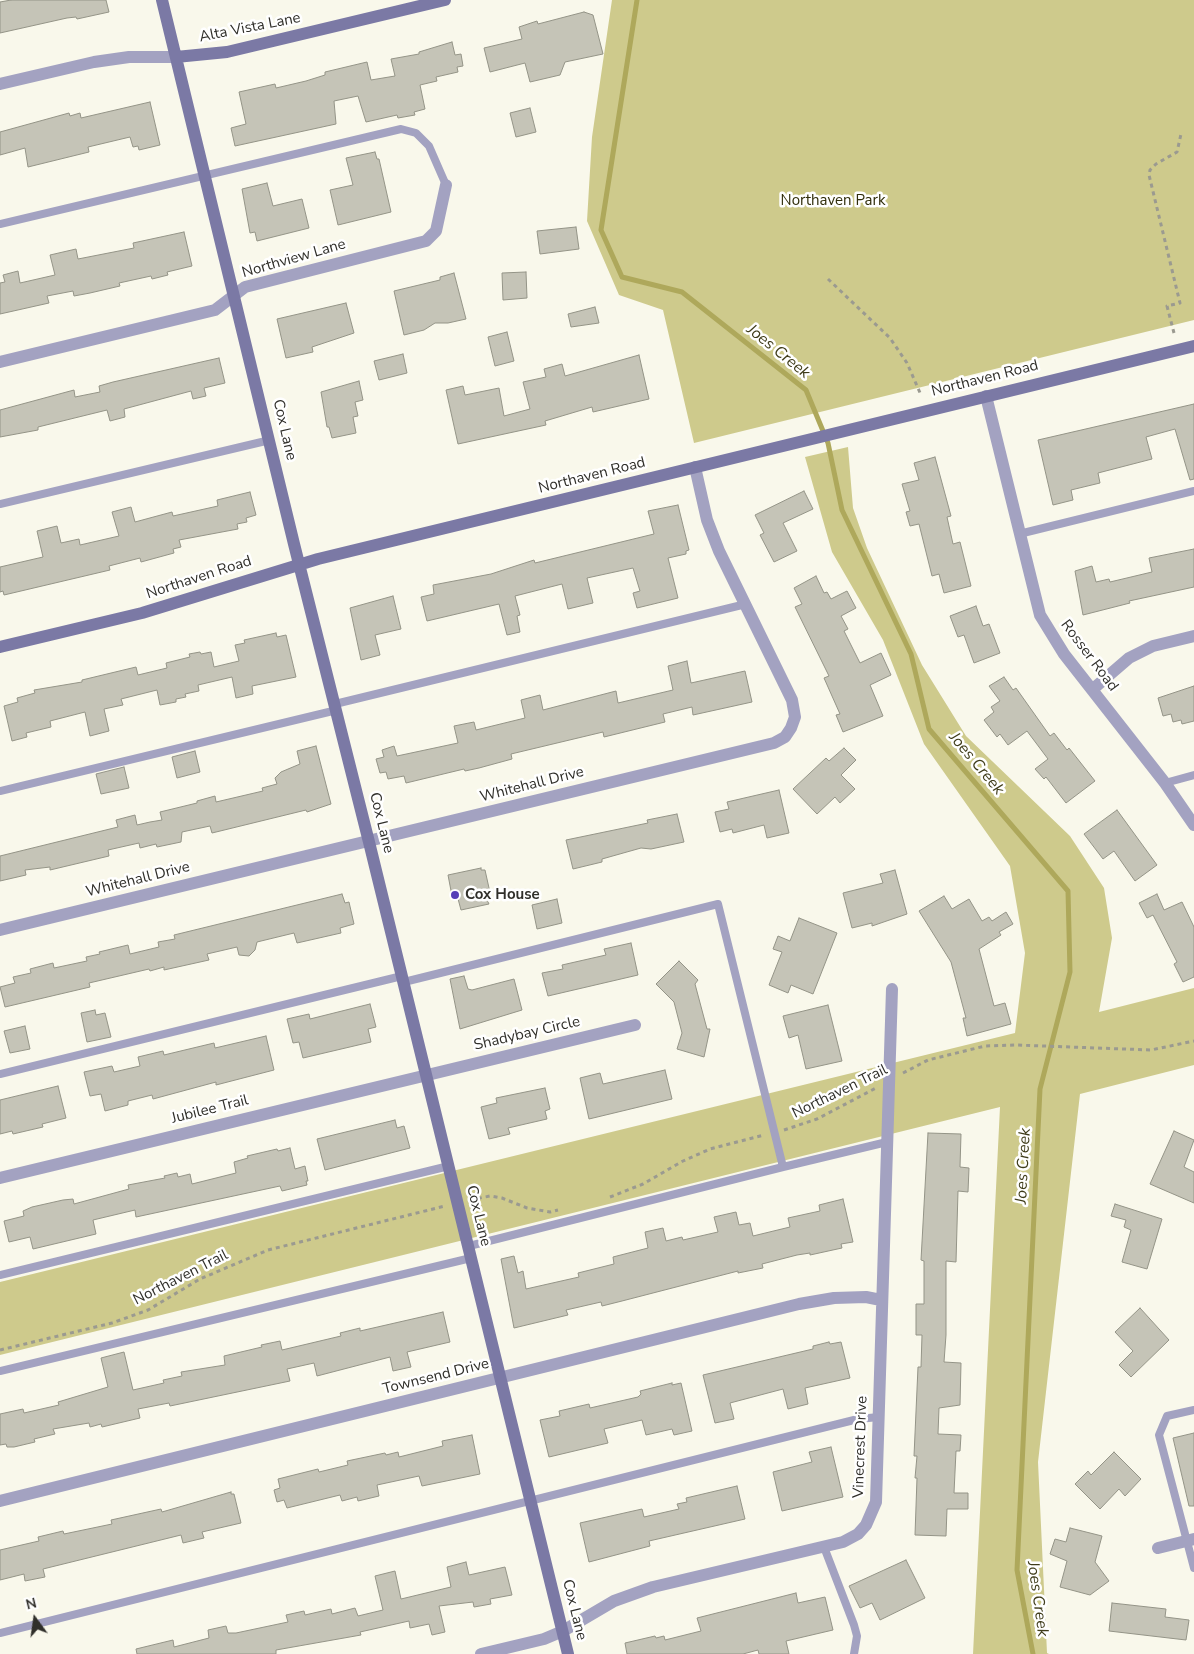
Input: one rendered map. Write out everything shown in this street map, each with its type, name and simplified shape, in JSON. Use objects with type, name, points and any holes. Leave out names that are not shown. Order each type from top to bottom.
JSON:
[{"type":"street","name":"Cox Lane","points":[[162,0],[568,1654]]},
{"type":"street","name":"Alta Vista Lane","points":[[0,84],[94,62],[129,57],[176,57],[227,52],[445,0]]},
{"type":"street","name":"Northview Lane","points":[[0,362],[215,310],[245,287],[426,241],[436,231],[446,186]]},
{"type":"street","name":"Northaven Road","points":[[0,647],[142,613],[299,564],[1194,346]]},
{"type":"street","name":"Rosser Road","points":[[986,396],[1040,615],[1064,654],[1165,783],[1194,825]]},
{"type":"street","name":"Whitehall Drive","points":[[0,930],[774,743],[785,737],[792,728],[795,717],[792,700],[707,520],[695,467]]},
{"type":"street","points":[[1093,689],[1129,658],[1153,646],[1194,636]]},
{"type":"street","name":"Vinecrest Drive","points":[[481,1654],[544,1639],[563,1631],[614,1601],[653,1587],[843,1542],[858,1534],[872,1516],[876,1502],[892,988]]},
{"type":"street","name":"Shadybay Circle","points":[[427,1075],[635,1025]]},
{"type":"street","name":"Jubilee Trail","points":[[0,1178],[427,1075]]},
{"type":"street","name":"Townsend Drive","points":[[0,1501],[799,1304],[834,1298],[866,1297],[881,1300]]},
{"type":"street","points":[[1158,1548],[1190,1540]]},
{"type":"lane","points":[[0,224],[401,129],[416,134],[429,146],[446,186]]},
{"type":"lane","points":[[0,504],[270,440]]},
{"type":"lane","points":[[1019,534],[1194,491]]},
{"type":"lane","points":[[0,791],[746,604]]},
{"type":"lane","points":[[1165,783],[1194,775]]},
{"type":"lane","points":[[0,1074],[718,904],[783,1167]]},
{"type":"lane","points":[[0,1371],[470,1252],[783,1167],[887,1142]]},
{"type":"lane","points":[[0,1275],[449,1166]]},
{"type":"lane","points":[[1194,1410],[1166,1416],[1159,1435],[1190,1540],[1194,1568]]},
{"type":"lane","points":[[0,1633],[858,1419],[879,1418]]},
{"type":"lane","points":[[824,1547],[854,1625],[857,1642],[854,1654]]},
{"type":"path","points":[[1174,333],[1167,306],[1180,303],[1149,175],[1150,170],[1156,164],[1176,152],[1181,134]]},
{"type":"path","points":[[828,280],[890,338],[907,363],[922,395]]},
{"type":"path","name":"Northaven Trail","points":[[602,1200],[644,1184],[683,1161],[710,1149],[817,1119],[928,1060],[956,1052],[986,1046],[1016,1045],[1151,1050],[1194,1040]]},
{"type":"path","points":[[478,1198],[490,1196],[502,1198],[527,1208],[550,1212],[567,1208]]},
{"type":"path","name":"Northaven Trail","points":[[0,1350],[17,1348],[112,1324],[148,1310],[200,1279],[268,1250],[430,1210]]},
{"type":"green space","name":"Northaven Park","points":[[612,0],[1194,0],[1194,320],[694,443],[663,310],[619,295],[587,221],[592,137]]},
{"type":"green space","points":[[848,447],[853,508],[867,548],[922,665],[966,736],[1070,836],[1104,888],[1112,938],[1099,1012],[1194,988],[1194,1065],[1080,1094],[1038,1462],[1047,1653],[1049,1654],[973,1654],[1000,1107],[0,1355],[0,1282],[1015,1033],[1025,953],[1010,866],[924,744],[883,640],[832,552],[805,457]]},
{"type":"building","points":[[11,0],[106,0],[109,12],[77,19],[76,17],[67,18],[0,33],[0,2]]},
{"type":"building","points":[[584,12],[593,15],[603,54],[565,62],[560,75],[530,82],[525,63],[490,72],[484,48],[522,39],[519,27],[537,21],[538,24]]},
{"type":"building","points":[[452,42],[455,55],[461,54],[463,66],[457,67],[458,72],[436,77],[437,81],[420,85],[425,109],[414,112],[415,115],[398,118],[397,115],[366,122],[358,96],[334,101],[336,124],[235,146],[231,128],[246,124],[239,92],[275,84],[276,88],[306,81],[325,75],[325,72],[367,62],[371,80],[395,76],[391,59],[419,54],[419,52]]},
{"type":"building","points":[[150,102],[160,145],[139,150],[138,146],[133,147],[130,137],[88,147],[89,152],[28,167],[25,148],[0,155],[0,132],[69,113],[70,116],[80,113],[81,118]]},
{"type":"building","points":[[530,108],[536,132],[516,137],[510,113]]},
{"type":"building","points":[[375,152],[377,159],[379,159],[391,212],[338,225],[330,190],[353,185],[346,158]]},
{"type":"building","points":[[267,183],[273,206],[302,199],[309,228],[257,241],[255,232],[250,233],[242,189]]},
{"type":"building","points":[[576,227],[579,249],[540,254],[537,231]]},
{"type":"building","points":[[184,232],[192,266],[167,272],[168,275],[152,279],[151,276],[119,283],[120,286],[90,293],[74,296],[73,291],[47,296],[49,303],[0,314],[0,283],[5,282],[3,275],[18,271],[20,283],[55,275],[50,255],[76,249],[78,259],[134,248],[133,243]]},
{"type":"building","points":[[526,272],[527,298],[503,300],[502,273]]},
{"type":"building","points":[[454,273],[466,319],[448,323],[435,323],[424,330],[404,335],[394,291],[440,280],[440,277]]},
{"type":"building","points":[[346,303],[354,333],[312,347],[313,352],[286,358],[277,319]]},
{"type":"building","points":[[595,307],[599,323],[571,327],[568,314]]},
{"type":"building","points":[[507,332],[514,361],[495,366],[488,337]]},
{"type":"building","points":[[403,354],[407,373],[379,380],[374,361]]},
{"type":"building","points":[[639,355],[649,399],[593,412],[592,407],[545,421],[546,425],[458,444],[446,390],[463,386],[465,395],[499,388],[504,416],[530,409],[523,382],[546,377],[544,369],[562,364],[565,376]]},
{"type":"building","points":[[219,358],[225,383],[204,388],[206,396],[193,399],[191,391],[124,409],[125,417],[110,421],[107,410],[38,427],[38,430],[0,437],[0,410],[74,390],[75,397],[100,392],[99,386],[113,382]]},
{"type":"building","points":[[359,381],[363,400],[355,402],[358,416],[353,417],[356,433],[332,438],[329,427],[327,427],[321,392]]},
{"type":"building","points":[[1194,404],[1194,479],[1190,480],[1175,429],[1146,437],[1152,459],[1098,473],[1100,483],[1071,490],[1073,500],[1053,505],[1038,440]]},
{"type":"building","points":[[935,457],[951,516],[947,517],[953,544],[960,542],[971,586],[944,593],[939,574],[932,576],[919,524],[910,526],[906,512],[910,511],[902,484],[919,480],[914,463]]},
{"type":"building","points":[[804,491],[813,509],[783,523],[797,551],[774,562],[760,535],[764,533],[755,515]]},
{"type":"building","points":[[250,492],[256,515],[246,518],[247,522],[237,524],[238,529],[179,540],[181,547],[173,549],[174,553],[141,562],[140,558],[109,566],[110,570],[4,595],[3,591],[0,592],[0,567],[43,557],[37,531],[57,526],[61,543],[79,539],[80,545],[119,536],[112,512],[131,507],[135,522],[172,512],[173,516],[218,506],[217,500]]},
{"type":"building","points":[[678,505],[689,550],[686,551],[686,554],[668,558],[678,598],[637,608],[633,593],[640,591],[633,568],[587,578],[593,603],[568,609],[562,584],[515,596],[520,615],[517,616],[520,632],[507,635],[499,604],[427,621],[421,597],[434,594],[433,585],[491,574],[534,560],[535,563],[654,534],[648,511]]},
{"type":"building","points":[[1194,549],[1194,587],[1129,601],[1130,603],[1083,615],[1075,571],[1092,566],[1096,582],[1109,579],[1110,582],[1152,572],[1149,558]]},
{"type":"building","points":[[816,576],[824,593],[827,592],[831,599],[847,591],[856,608],[841,616],[848,629],[844,631],[860,663],[881,653],[891,675],[870,685],[883,716],[843,732],[836,715],[840,714],[824,678],[829,676],[795,607],[802,604],[794,588]]},
{"type":"building","points":[[393,596],[401,629],[375,635],[380,655],[361,660],[350,608]]},
{"type":"building","points":[[976,606],[983,626],[989,624],[1000,653],[974,663],[964,635],[958,637],[950,616]]},
{"type":"building","points":[[276,633],[277,637],[286,635],[296,677],[252,686],[253,694],[236,698],[232,677],[198,685],[199,691],[185,694],[186,697],[176,699],[176,702],[160,705],[157,690],[121,699],[123,705],[104,709],[109,731],[90,736],[85,712],[50,721],[51,727],[26,733],[27,737],[12,741],[4,706],[18,702],[17,698],[35,693],[34,690],[82,682],[82,680],[136,667],[138,675],[167,668],[166,663],[190,657],[189,654],[200,652],[201,654],[211,652],[214,667],[239,661],[235,645],[245,643],[244,640]]},
{"type":"building","points":[[687,661],[691,683],[745,671],[752,702],[693,715],[692,707],[663,714],[665,722],[604,737],[603,732],[511,754],[512,759],[479,768],[465,771],[464,769],[406,783],[404,776],[388,779],[386,772],[380,773],[376,759],[384,757],[382,750],[394,746],[397,756],[458,743],[454,726],[474,722],[476,730],[525,718],[521,700],[540,695],[543,710],[616,691],[618,703],[673,690],[668,666]]},
{"type":"building","points":[[1004,677],[1013,690],[1016,688],[1050,736],[1054,733],[1067,750],[1069,748],[1095,781],[1066,803],[1046,777],[1044,779],[1035,769],[1048,759],[1027,731],[1008,745],[1000,734],[997,737],[984,720],[994,712],[991,707],[1000,701],[989,686]]},
{"type":"building","points":[[1194,686],[1194,721],[1182,724],[1181,720],[1173,722],[1171,714],[1163,716],[1158,698]]},
{"type":"building","points":[[316,746],[331,804],[307,812],[306,810],[212,833],[210,826],[182,832],[181,842],[157,847],[156,844],[140,848],[139,843],[108,850],[109,856],[50,870],[50,867],[25,870],[26,875],[0,881],[0,856],[118,827],[116,820],[135,815],[137,825],[162,820],[160,812],[197,803],[197,801],[215,796],[216,802],[263,791],[262,788],[277,784],[275,778],[281,772],[300,764],[297,751]]},
{"type":"building","points":[[844,748],[856,760],[841,775],[855,789],[840,803],[835,797],[817,814],[793,789],[826,758],[829,761]]},
{"type":"building","points":[[195,751],[200,772],[177,778],[172,757]]},
{"type":"building","points":[[124,767],[129,788],[101,794],[96,774]]},
{"type":"building","points":[[779,790],[789,833],[767,838],[764,825],[733,833],[732,829],[720,832],[715,812],[729,809],[727,802]]},
{"type":"building","points":[[1117,810],[1157,865],[1135,881],[1114,851],[1103,859],[1084,834]]},
{"type":"building","points":[[677,814],[684,842],[651,849],[641,848],[602,859],[602,862],[573,869],[566,840],[648,823],[647,820]]},
{"type":"building","points":[[481,868],[481,870],[485,870],[491,897],[487,900],[489,904],[461,910],[457,895],[452,896],[448,875]]},
{"type":"building","points":[[895,870],[907,914],[872,926],[872,923],[852,928],[843,893],[883,883],[880,874]]},
{"type":"building","points":[[342,894],[345,903],[349,902],[354,924],[340,928],[341,933],[297,943],[294,933],[257,942],[255,950],[249,956],[239,955],[237,947],[207,954],[209,960],[164,970],[164,967],[150,971],[149,969],[89,983],[90,987],[5,1007],[0,987],[15,983],[13,977],[31,973],[30,969],[53,963],[54,968],[87,961],[86,957],[128,945],[130,954],[159,947],[158,942],[175,939],[174,935]]},
{"type":"building","points":[[1157,894],[1164,910],[1182,902],[1194,927],[1194,977],[1183,982],[1174,964],[1177,962],[1153,915],[1147,918],[1139,903]]},
{"type":"building","points":[[944,896],[952,909],[969,899],[982,921],[989,917],[992,921],[1006,912],[1013,924],[999,932],[1001,935],[979,949],[994,1006],[1005,1003],[1011,1024],[967,1036],[963,1018],[966,1018],[951,962],[919,911]]},
{"type":"building","points":[[557,899],[562,923],[537,929],[532,905]]},
{"type":"building","points":[[799,918],[837,933],[813,994],[791,985],[788,993],[769,985],[782,952],[773,949],[778,936],[790,941]]},
{"type":"building","points":[[631,943],[638,975],[548,996],[542,973],[563,969],[562,965],[606,955],[604,949]]},
{"type":"building","points":[[679,961],[698,980],[695,984],[707,1029],[710,1029],[704,1057],[677,1049],[682,1033],[674,1002],[656,984]]},
{"type":"building","points":[[464,976],[468,989],[472,990],[514,979],[522,1010],[460,1029],[450,979]]},
{"type":"building","points":[[370,1004],[376,1027],[368,1029],[371,1042],[303,1058],[299,1042],[293,1043],[287,1019],[309,1014],[310,1019]]},
{"type":"building","points":[[828,1005],[842,1061],[806,1069],[798,1035],[789,1038],[783,1016]]},
{"type":"building","points":[[95,1010],[96,1015],[105,1013],[111,1037],[87,1042],[81,1013]]},
{"type":"building","points":[[25,1026],[30,1049],[10,1053],[4,1031]]},
{"type":"building","points":[[266,1036],[274,1070],[216,1085],[216,1082],[153,1099],[152,1095],[128,1101],[128,1105],[105,1111],[101,1094],[90,1096],[84,1072],[112,1066],[114,1072],[140,1066],[138,1057],[163,1051],[164,1055],[214,1043],[215,1048]]},
{"type":"building","points":[[665,1070],[672,1099],[589,1119],[580,1078],[600,1073],[603,1084]]},
{"type":"building","points":[[58,1086],[66,1118],[42,1124],[43,1127],[13,1134],[12,1131],[0,1134],[0,1100]]},
{"type":"building","points":[[545,1088],[550,1109],[545,1111],[547,1119],[508,1128],[510,1134],[489,1139],[481,1107],[497,1103],[496,1098]]},
{"type":"building","points":[[395,1120],[397,1128],[404,1126],[410,1148],[325,1170],[317,1139]]},
{"type":"building","points":[[1174,1131],[1194,1140],[1184,1167],[1194,1172],[1194,1203],[1150,1184]]},
{"type":"building","points":[[928,1133],[961,1134],[960,1167],[969,1168],[968,1192],[958,1191],[956,1262],[946,1261],[944,1362],[961,1363],[960,1405],[939,1408],[938,1434],[961,1435],[960,1451],[956,1451],[954,1493],[968,1493],[968,1509],[947,1509],[946,1536],[915,1535],[917,1456],[914,1456],[918,1367],[921,1367],[922,1335],[916,1335],[916,1304],[924,1304],[924,1261],[921,1260]]},
{"type":"building","points":[[290,1148],[295,1169],[305,1166],[307,1185],[282,1191],[280,1186],[136,1217],[135,1210],[93,1220],[96,1234],[33,1249],[30,1237],[9,1242],[4,1221],[24,1216],[23,1211],[32,1207],[73,1199],[74,1204],[129,1189],[128,1185],[165,1178],[164,1176],[177,1173],[178,1177],[190,1174],[192,1184],[236,1173],[234,1162],[248,1158],[247,1156]]},
{"type":"building","points":[[843,1199],[853,1242],[841,1244],[842,1248],[810,1255],[810,1253],[797,1255],[762,1264],[763,1268],[738,1273],[738,1271],[602,1306],[601,1302],[566,1310],[568,1315],[514,1328],[501,1259],[514,1256],[518,1273],[523,1271],[526,1289],[579,1277],[578,1273],[614,1264],[613,1257],[648,1248],[645,1232],[663,1228],[666,1241],[682,1237],[683,1240],[718,1232],[714,1217],[736,1212],[739,1225],[750,1223],[753,1236],[790,1227],[788,1218],[820,1211],[819,1205]]},
{"type":"building","points":[[1115,1204],[1162,1219],[1147,1269],[1122,1262],[1131,1230],[1124,1227],[1126,1220],[1111,1216]]},
{"type":"building","points":[[1140,1308],[1169,1340],[1131,1377],[1119,1365],[1133,1351],[1115,1332]]},
{"type":"building","points":[[443,1312],[450,1342],[407,1352],[411,1367],[393,1371],[390,1357],[317,1376],[314,1363],[287,1369],[290,1381],[170,1406],[169,1403],[138,1409],[140,1418],[102,1427],[101,1424],[90,1427],[89,1423],[53,1429],[55,1434],[34,1439],[35,1442],[14,1447],[7,1447],[6,1444],[0,1445],[0,1414],[23,1409],[24,1413],[59,1405],[58,1402],[108,1387],[101,1358],[124,1352],[133,1390],[164,1383],[163,1380],[182,1376],[181,1372],[225,1365],[224,1356],[262,1347],[261,1345],[280,1341],[282,1350],[341,1336],[340,1333],[360,1328],[360,1331]]},
{"type":"building","points":[[829,1342],[830,1344],[841,1342],[850,1378],[805,1388],[808,1404],[788,1409],[783,1389],[730,1403],[734,1419],[715,1423],[703,1375],[813,1349],[813,1346]]},
{"type":"building","points":[[672,1383],[672,1385],[681,1383],[692,1431],[674,1435],[672,1429],[646,1435],[642,1420],[604,1429],[608,1443],[549,1457],[540,1420],[560,1416],[559,1411],[589,1404],[590,1408],[638,1397],[641,1394],[640,1391]]},
{"type":"building","points":[[1194,1433],[1194,1506],[1189,1506],[1173,1438]]},
{"type":"building","points":[[472,1435],[480,1474],[422,1486],[419,1476],[377,1485],[379,1496],[358,1501],[357,1497],[342,1501],[340,1495],[287,1508],[284,1500],[277,1502],[274,1490],[280,1488],[278,1479],[318,1469],[319,1472],[348,1465],[347,1461],[385,1453],[386,1455],[398,1452],[399,1457],[443,1446],[442,1441]]},
{"type":"building","points":[[831,1447],[843,1497],[782,1511],[773,1472],[812,1462],[809,1452]]},
{"type":"building","points":[[1114,1452],[1141,1479],[1125,1496],[1119,1489],[1100,1509],[1075,1484],[1088,1471],[1091,1475]]},
{"type":"building","points":[[737,1486],[745,1519],[649,1541],[650,1546],[589,1562],[580,1523],[642,1509],[644,1517],[679,1509],[677,1504],[687,1502],[686,1498]]},
{"type":"building","points":[[231,1492],[231,1494],[234,1494],[241,1523],[202,1532],[204,1538],[183,1543],[181,1535],[43,1569],[45,1577],[25,1581],[24,1574],[0,1580],[0,1550],[39,1541],[38,1537],[63,1531],[64,1534],[112,1524],[111,1520],[161,1509],[162,1512]]},
{"type":"building","points":[[1070,1528],[1102,1536],[1095,1562],[1109,1581],[1090,1595],[1060,1587],[1067,1561],[1050,1554],[1055,1539],[1066,1542]]},
{"type":"building","points":[[906,1560],[925,1598],[880,1620],[872,1603],[860,1608],[849,1586]]},
{"type":"building","points":[[466,1562],[469,1575],[505,1567],[512,1595],[490,1599],[491,1604],[474,1607],[473,1602],[439,1606],[445,1632],[432,1635],[429,1624],[410,1628],[409,1621],[360,1632],[361,1635],[276,1650],[276,1654],[137,1654],[136,1649],[173,1640],[174,1647],[209,1638],[208,1630],[226,1626],[228,1633],[236,1633],[288,1622],[286,1615],[304,1611],[305,1615],[331,1609],[332,1614],[355,1608],[358,1616],[383,1610],[375,1576],[395,1571],[401,1599],[451,1587],[447,1567]]},
{"type":"building","points":[[796,1593],[798,1603],[825,1597],[833,1630],[786,1641],[789,1654],[759,1654],[758,1650],[743,1654],[627,1654],[625,1643],[655,1636],[656,1638],[664,1636],[665,1640],[701,1631],[697,1618]]},
{"type":"building","points":[[1112,1603],[1166,1609],[1165,1617],[1189,1620],[1186,1640],[1109,1631]]},
{"type":"waterway","name":"Joes Creek","points":[[637,0],[601,230],[622,277],[682,292],[806,390],[828,443],[842,510],[911,654],[929,729],[1068,891],[1070,972],[1040,1089],[1017,1570],[1033,1654]]},
{"type":"place","name":"Cox House","points":[[455,895]]}]
